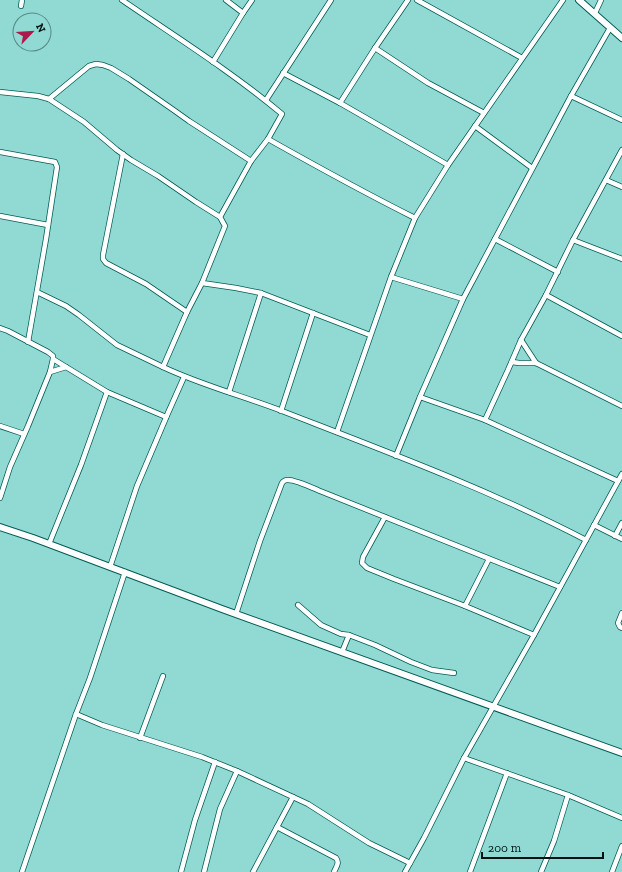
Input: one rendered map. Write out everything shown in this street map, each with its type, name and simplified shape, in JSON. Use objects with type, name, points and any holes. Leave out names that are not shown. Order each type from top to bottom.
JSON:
[{"type":"street","points":[[21,6],[22,0]]},
{"type":"street","points":[[122,0],[213,62],[266,100],[282,114],[268,139],[251,161],[220,217]]},
{"type":"street","points":[[226,0],[243,13]]},
{"type":"street","points":[[213,62],[252,0]]},
{"type":"street","points":[[266,100],[331,0]]},
{"type":"street","points":[[340,103],[408,0]]},
{"type":"street","points":[[417,0],[522,58]]},
{"type":"street","points":[[337,432],[391,277],[415,218],[475,126],[563,0]]},
{"type":"street","points":[[580,0],[622,38]]},
{"type":"street","points":[[595,13],[601,0]]},
{"type":"street","points":[[396,456],[462,299],[571,96],[610,28]]},
{"type":"street","points":[[375,48],[428,83],[484,113]]},
{"type":"street","points":[[49,98],[89,66],[96,64],[103,65],[129,79],[189,121],[251,161]]},
{"type":"street","points":[[283,73],[340,103],[448,166]]},
{"type":"street","points":[[0,92],[49,98],[84,122],[123,154],[220,217],[225,226],[202,284],[187,312],[163,367]]},
{"type":"street","points":[[571,96],[622,120]]},
{"type":"street","points":[[475,126],[532,168]]},
{"type":"street","points":[[268,139],[359,190],[415,218]]},
{"type":"street","points":[[484,420],[521,340],[622,150]]},
{"type":"street","points":[[0,152],[55,162],[57,167],[28,342]]},
{"type":"street","points":[[123,154],[103,259],[106,263],[146,284],[187,312]]},
{"type":"street","points":[[606,180],[622,187]]},
{"type":"street","points":[[0,216],[48,225]]},
{"type":"street","points":[[495,239],[558,272]]},
{"type":"street","points":[[573,240],[622,259]]},
{"type":"street","points":[[391,277],[462,299]]},
{"type":"street","points":[[202,284],[261,293],[370,335]]},
{"type":"street","points":[[37,292],[66,306],[117,345],[184,377],[281,411],[422,465],[492,494],[554,523],[586,540]]},
{"type":"street","points":[[229,392],[261,293]]},
{"type":"street","points":[[546,295],[622,336]]},
{"type":"street","points":[[281,411],[313,313]]},
{"type":"street","points":[[0,328],[48,352],[53,359],[107,392],[166,417]]},
{"type":"street","points":[[521,340],[536,363]]},
{"type":"street","points":[[0,498],[10,467],[50,372],[53,359]]},
{"type":"street","points":[[512,362],[536,363],[622,406]]},
{"type":"street","points":[[50,372],[66,367]]},
{"type":"street","points":[[110,567],[137,486],[184,377]]},
{"type":"street","points":[[49,544],[81,465],[107,392]]},
{"type":"street","points":[[420,397],[484,420],[618,481]]},
{"type":"street","points":[[0,426],[24,434]]},
{"type":"street","points":[[405,872],[424,838],[464,758],[494,707],[622,474]]},
{"type":"street","points":[[236,614],[260,541],[282,484],[287,480],[385,517],[560,587]]},
{"type":"street","points":[[385,517],[363,557],[362,563],[367,568],[465,606],[534,635]]},
{"type":"street","points":[[615,536],[622,523]]},
{"type":"street","points":[[594,525],[622,539]]},
{"type":"street","points":[[0,527],[622,753]]},
{"type":"street","points":[[465,606],[489,559]]},
{"type":"street","points":[[22,872],[76,714],[90,678],[125,572]]},
{"type":"street","points":[[298,605],[321,625],[341,634],[349,635],[375,645],[432,670],[454,673]]},
{"type":"street","points":[[622,613],[618,623],[622,628]]},
{"type":"street","points":[[342,652],[349,635]]},
{"type":"street","points":[[140,738],[163,676]]},
{"type":"street","points":[[76,714],[102,725],[202,757],[237,771],[313,807],[369,843],[410,863]]},
{"type":"street","points":[[464,758],[568,795],[622,818]]},
{"type":"street","points":[[181,872],[195,820],[215,762]]},
{"type":"street","points":[[204,872],[220,809],[237,771]]},
{"type":"street","points":[[470,872],[508,773]]},
{"type":"street","points":[[541,872],[554,841],[568,795]]},
{"type":"street","points":[[253,872],[292,796]]},
{"type":"street","points":[[277,827],[336,858],[338,860],[338,864],[334,872]]},
{"type":"street","points":[[612,872],[622,846]]}]
